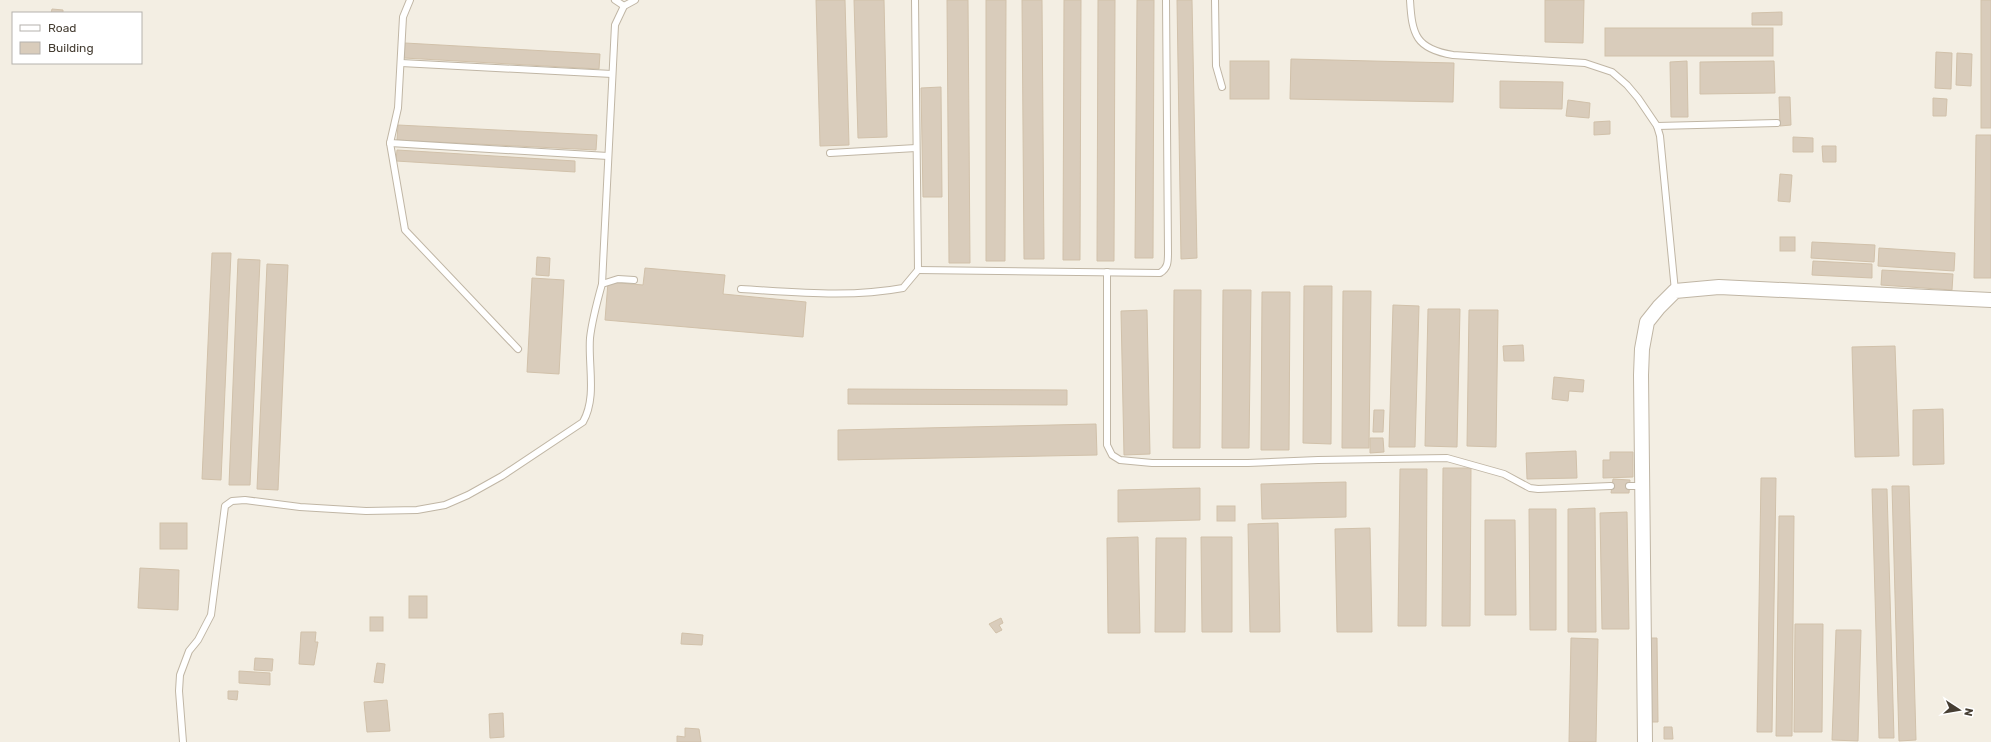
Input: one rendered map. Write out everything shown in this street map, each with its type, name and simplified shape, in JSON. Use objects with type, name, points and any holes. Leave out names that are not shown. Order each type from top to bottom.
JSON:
[{"type":"street","points":[[1645,742],[1642,348],[1647,322],[1675,291],[1719,287],[1991,300]]},
{"type":"lane","points":[[410,0],[403,17],[398,108],[390,143],[404,230],[518,349]]},
{"type":"lane","points":[[615,0],[624,6]]},
{"type":"lane","points":[[183,742],[179,691],[180,675],[189,651],[198,640],[211,615],[225,506],[232,501],[245,500],[300,507],[366,511],[417,510],[445,505],[468,496],[502,476],[583,422],[589,411],[591,394],[590,338],[602,284],[615,25],[624,6],[635,0]]},
{"type":"lane","points":[[741,289],[822,293],[887,291],[903,288],[918,270],[915,0]]},
{"type":"lane","points":[[918,270],[1160,273],[1165,270],[1168,264],[1166,0]]},
{"type":"lane","points":[[1215,0],[1216,66],[1222,87]]},
{"type":"lane","points":[[1410,0],[1411,23],[1424,46],[1438,53],[1585,63],[1612,72],[1627,85],[1657,126],[1664,163],[1675,291]]},
{"type":"lane","points":[[400,63],[612,74]]},
{"type":"lane","points":[[1657,126],[1777,123]]},
{"type":"lane","points":[[390,143],[608,156]]},
{"type":"lane","points":[[830,153],[916,148]]},
{"type":"lane","points":[[1107,272],[1107,445],[1112,455],[1120,460],[1152,463],[1226,463],[1447,458],[1504,474],[1530,488],[1611,486]]},
{"type":"lane","points":[[602,284],[618,279],[634,280]]},
{"type":"lane","points":[[1629,486],[1644,486]]},
{"type":"building","points":[[816,0],[845,0],[849,145],[820,146]]},
{"type":"building","points":[[854,0],[884,0],[887,137],[858,138]]},
{"type":"building","points":[[947,0],[968,0],[970,263],[949,263]]},
{"type":"building","points":[[986,0],[1006,0],[1005,261],[986,261]]},
{"type":"building","points":[[1022,0],[1042,0],[1044,259],[1024,259]]},
{"type":"building","points":[[1064,0],[1081,0],[1080,260],[1063,260]]},
{"type":"building","points":[[1098,0],[1115,0],[1114,261],[1097,261]]},
{"type":"building","points":[[1137,0],[1154,0],[1153,258],[1135,258]]},
{"type":"building","points":[[1177,0],[1192,0],[1197,258],[1181,259]]},
{"type":"building","points":[[1545,0],[1584,0],[1583,43],[1545,42]]},
{"type":"building","points":[[1981,0],[1991,0],[1991,128],[1981,128]]},
{"type":"building","points":[[52,9],[63,10],[63,12],[51,12]]},
{"type":"building","points":[[1782,12],[1782,25],[1752,25],[1752,13]]},
{"type":"building","points":[[1605,28],[1773,28],[1773,56],[1605,56]]},
{"type":"building","points":[[405,43],[600,54],[599,69],[404,58]]},
{"type":"building","points":[[1936,52],[1952,53],[1951,89],[1935,88]]},
{"type":"building","points":[[1957,53],[1972,54],[1971,86],[1956,85]]},
{"type":"building","points":[[1291,59],[1454,63],[1453,102],[1290,99]]},
{"type":"building","points":[[1230,61],[1269,61],[1269,99],[1230,99]]},
{"type":"building","points":[[1687,61],[1688,117],[1671,117],[1670,62]]},
{"type":"building","points":[[1774,61],[1775,93],[1700,94],[1700,62]]},
{"type":"building","points":[[1500,81],[1563,82],[1562,109],[1500,108]]},
{"type":"building","points":[[941,87],[942,197],[923,197],[921,88]]},
{"type":"building","points":[[1779,97],[1790,97],[1791,125],[1780,126]]},
{"type":"building","points":[[1933,98],[1947,99],[1946,116],[1933,116]]},
{"type":"building","points":[[1568,100],[1590,103],[1589,118],[1566,116]]},
{"type":"building","points":[[1610,121],[1610,134],[1594,135],[1594,122]]},
{"type":"building","points":[[398,125],[597,135],[596,150],[397,140]]},
{"type":"building","points":[[1976,135],[1991,135],[1991,278],[1974,278]]},
{"type":"building","points":[[1793,137],[1813,138],[1813,152],[1793,152]]},
{"type":"building","points":[[1822,146],[1836,146],[1836,162],[1823,162]]},
{"type":"building","points":[[397,150],[575,161],[575,172],[396,161]]},
{"type":"building","points":[[1780,174],[1792,175],[1790,202],[1778,201]]},
{"type":"building","points":[[1780,237],[1795,237],[1795,251],[1780,251]]},
{"type":"building","points":[[1812,242],[1875,245],[1874,262],[1811,258]]},
{"type":"building","points":[[1879,248],[1955,253],[1954,271],[1878,266]]},
{"type":"building","points":[[212,253],[231,253],[221,480],[202,479]]},
{"type":"building","points":[[537,257],[550,258],[549,276],[536,275]]},
{"type":"building","points":[[238,259],[260,260],[250,485],[229,485]]},
{"type":"building","points":[[1813,261],[1872,264],[1872,278],[1812,275]]},
{"type":"building","points":[[267,264],[288,265],[278,490],[257,489]]},
{"type":"building","points":[[645,268],[725,275],[723,294],[806,302],[803,337],[605,320],[608,282],[643,285]]},
{"type":"building","points":[[1882,270],[1953,274],[1952,290],[1881,285]]},
{"type":"building","points":[[532,278],[564,280],[559,374],[527,372]]},
{"type":"building","points":[[1304,286],[1332,286],[1331,444],[1303,443]]},
{"type":"building","points":[[1174,290],[1201,290],[1200,448],[1173,448]]},
{"type":"building","points":[[1223,290],[1251,290],[1249,448],[1222,448]]},
{"type":"building","points":[[1343,291],[1371,291],[1369,448],[1342,448]]},
{"type":"building","points":[[1262,292],[1290,292],[1289,450],[1261,450]]},
{"type":"building","points":[[1393,305],[1419,306],[1415,447],[1389,447]]},
{"type":"building","points":[[1428,309],[1460,309],[1457,447],[1425,446]]},
{"type":"building","points":[[1147,310],[1150,454],[1124,455],[1121,311]]},
{"type":"building","points":[[1469,310],[1498,310],[1496,447],[1467,446]]},
{"type":"building","points":[[1523,345],[1524,361],[1504,361],[1503,346]]},
{"type":"building","points":[[1895,346],[1899,456],[1855,457],[1852,347]]},
{"type":"building","points":[[1554,377],[1584,380],[1583,392],[1569,391],[1568,401],[1552,399]]},
{"type":"building","points":[[848,389],[1067,390],[1067,405],[848,404]]},
{"type":"building","points":[[1943,409],[1944,464],[1913,465],[1913,410]]},
{"type":"building","points":[[1374,410],[1384,410],[1383,432],[1373,432]]},
{"type":"building","points":[[1096,424],[1097,455],[838,460],[838,430]]},
{"type":"building","points":[[1370,438],[1383,438],[1384,452],[1370,453]]},
{"type":"building","points":[[1576,451],[1577,478],[1527,479],[1526,453]]},
{"type":"building","points":[[1610,452],[1633,452],[1633,477],[1603,478],[1603,460],[1610,460]]},
{"type":"building","points":[[1443,468],[1471,468],[1470,626],[1442,626]]},
{"type":"building","points":[[1400,469],[1427,469],[1426,626],[1398,626]]},
{"type":"building","points":[[1761,478],[1776,478],[1772,732],[1757,732]]},
{"type":"building","points":[[1613,479],[1630,480],[1629,493],[1611,493]]},
{"type":"building","points":[[1346,482],[1346,517],[1262,519],[1261,484]]},
{"type":"building","points":[[1892,486],[1909,486],[1916,740],[1899,741]]},
{"type":"building","points":[[1200,488],[1200,520],[1118,522],[1118,490]]},
{"type":"building","points":[[1872,489],[1887,489],[1894,738],[1879,738]]},
{"type":"building","points":[[1217,506],[1235,506],[1235,521],[1217,521]]},
{"type":"building","points":[[1595,508],[1596,632],[1568,632],[1568,509]]},
{"type":"building","points":[[1529,509],[1556,509],[1556,630],[1530,630]]},
{"type":"building","points":[[1627,512],[1629,629],[1602,629],[1600,513]]},
{"type":"building","points":[[1779,516],[1794,516],[1792,736],[1776,736]]},
{"type":"building","points":[[1485,520],[1515,520],[1516,615],[1485,615]]},
{"type":"building","points":[[160,523],[187,523],[187,549],[160,549]]},
{"type":"building","points":[[1278,523],[1280,632],[1250,632],[1248,524]]},
{"type":"building","points":[[1370,528],[1372,632],[1337,632],[1335,529]]},
{"type":"building","points":[[1138,537],[1140,633],[1108,633],[1107,538]]},
{"type":"building","points":[[1201,537],[1232,537],[1232,632],[1202,632]]},
{"type":"building","points":[[1156,538],[1186,538],[1185,632],[1155,632]]},
{"type":"building","points":[[140,568],[179,570],[178,610],[138,608]]},
{"type":"building","points":[[409,596],[427,596],[427,618],[409,618]]},
{"type":"building","points":[[370,617],[383,617],[383,631],[370,631]]},
{"type":"building","points":[[1001,618],[1003,623],[999,625],[1002,630],[996,633],[989,624]]},
{"type":"building","points":[[1795,624],[1823,624],[1822,732],[1794,732]]},
{"type":"building","points":[[1836,630],[1861,630],[1858,741],[1832,740]]},
{"type":"building","points":[[301,632],[316,632],[315,642],[318,642],[314,665],[299,664]]},
{"type":"building","points":[[682,633],[703,635],[702,645],[681,644]]},
{"type":"building","points":[[1571,638],[1598,639],[1596,742],[1569,742]]},
{"type":"building","points":[[1649,638],[1657,638],[1658,722],[1650,722]]},
{"type":"building","points":[[255,658],[273,659],[272,671],[254,670]]},
{"type":"building","points":[[377,663],[385,664],[383,683],[374,682]]},
{"type":"building","points":[[239,671],[270,673],[270,685],[239,683]]},
{"type":"building","points":[[228,691],[238,691],[237,700],[228,699]]},
{"type":"building","points":[[387,700],[390,731],[367,732],[364,702]]},
{"type":"building","points":[[503,713],[504,737],[490,738],[489,714]]},
{"type":"building","points":[[1664,727],[1672,727],[1673,739],[1664,739]]},
{"type":"building","points":[[685,728],[699,729],[701,742],[677,742],[677,736],[685,737]]}]
